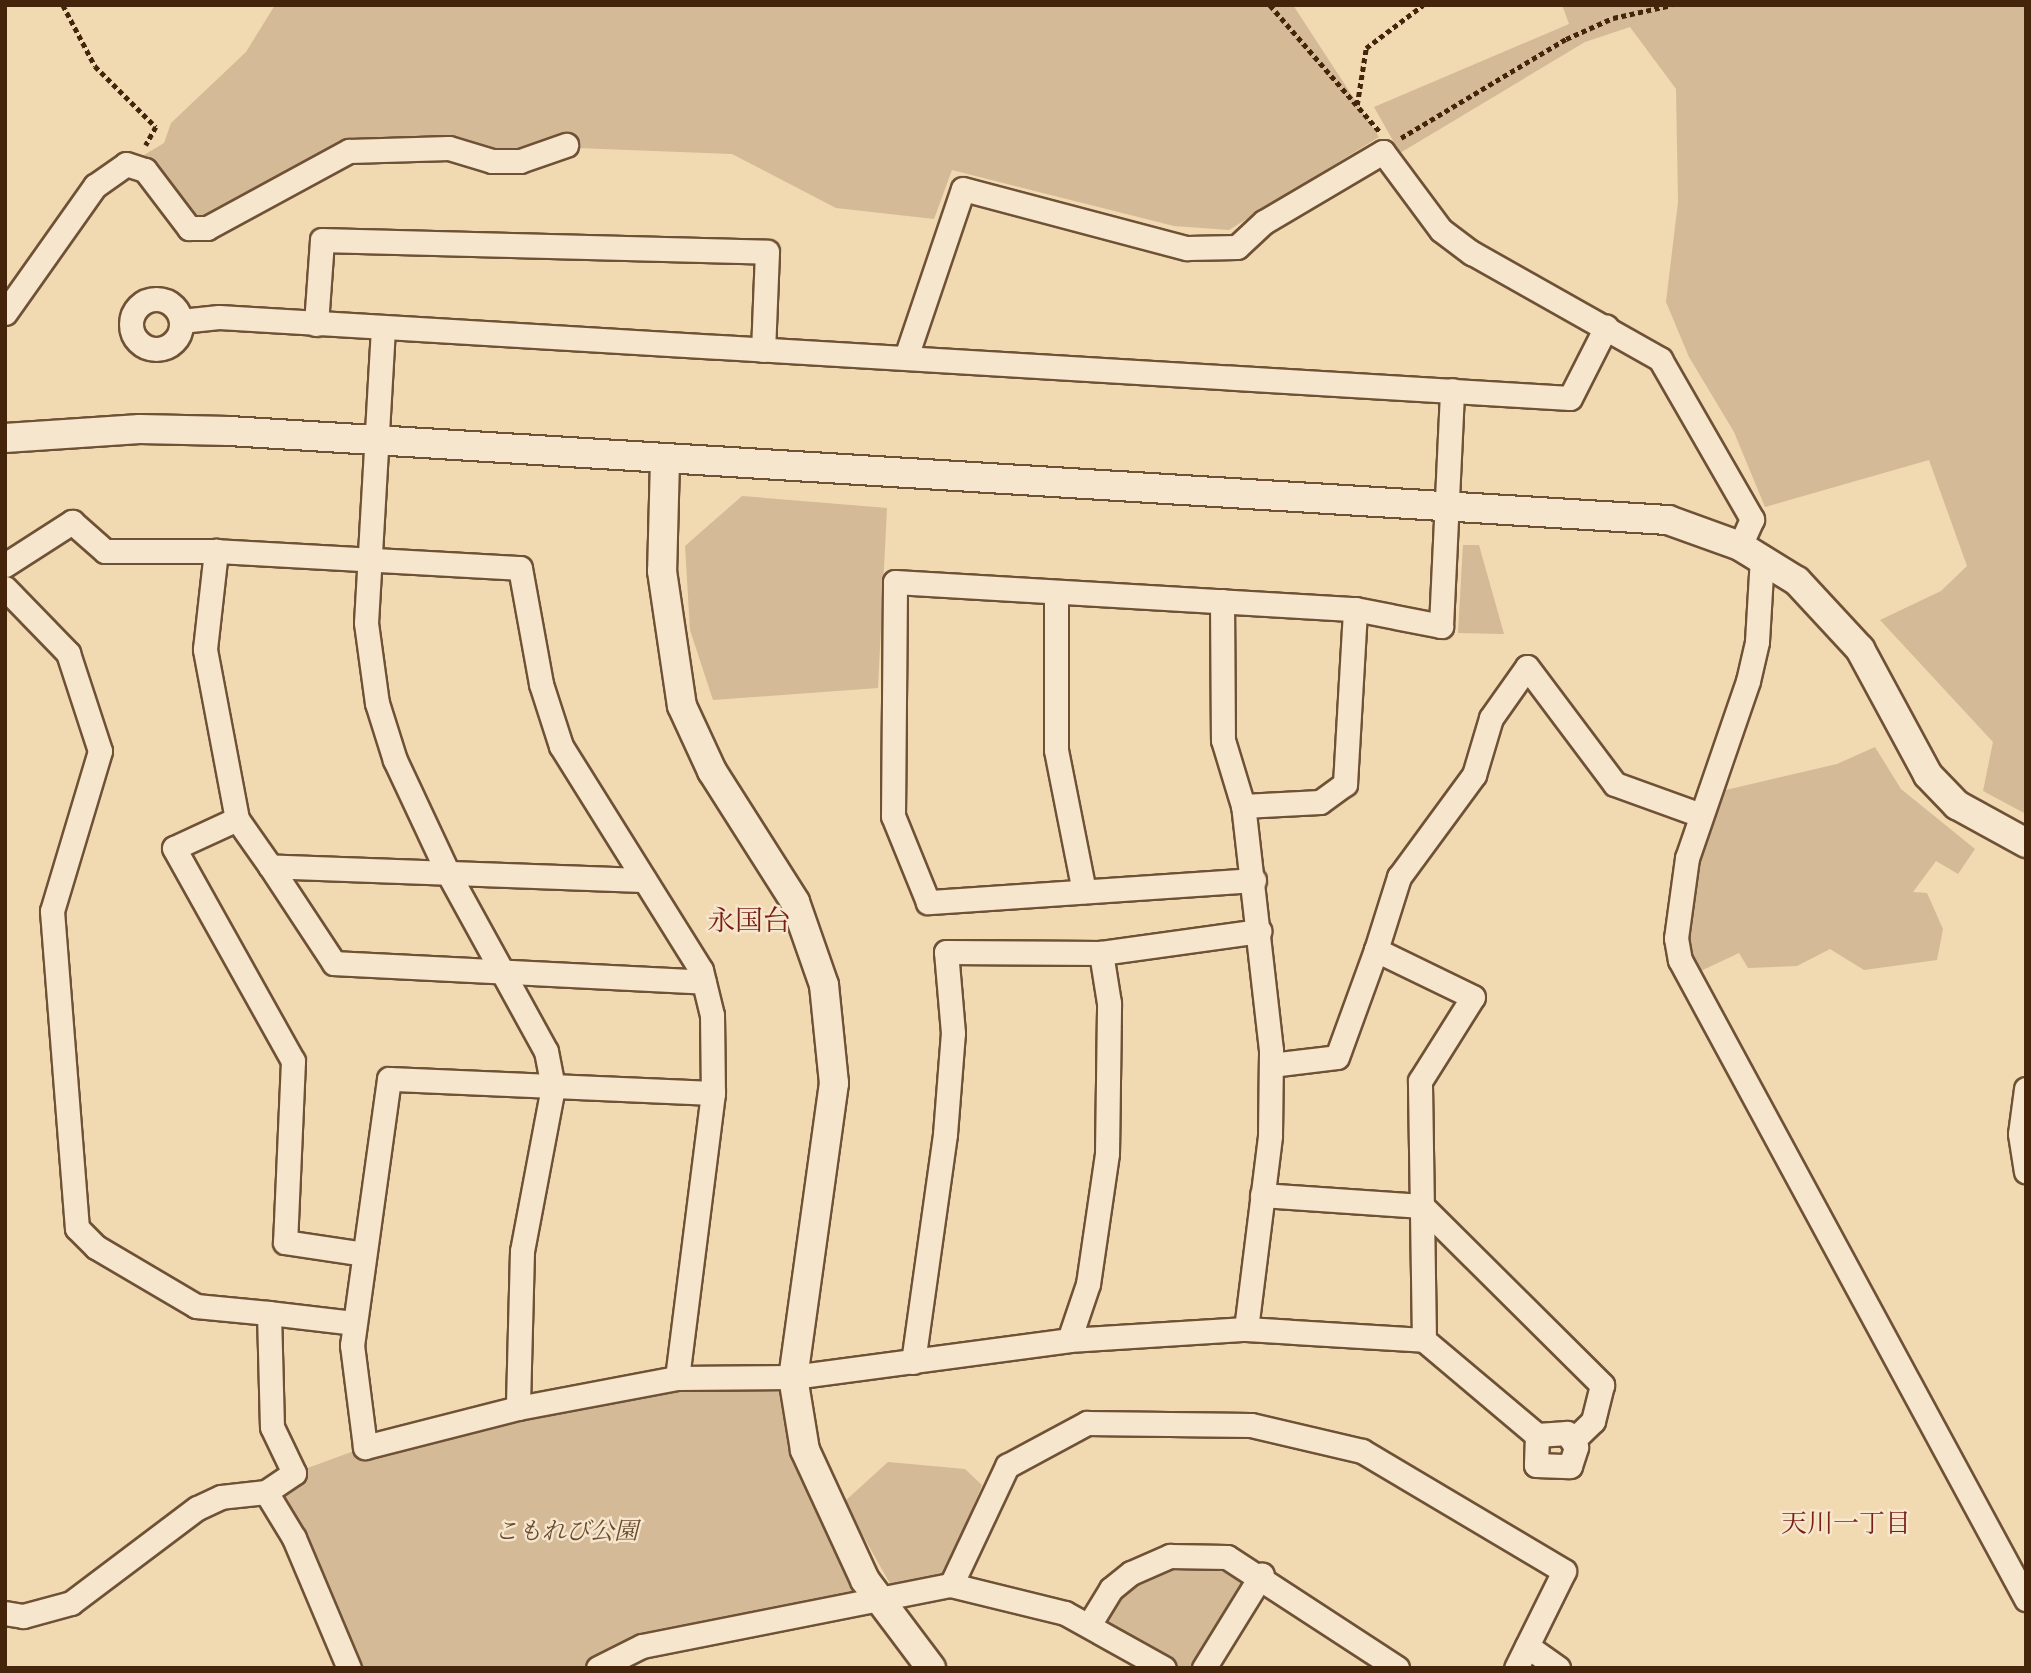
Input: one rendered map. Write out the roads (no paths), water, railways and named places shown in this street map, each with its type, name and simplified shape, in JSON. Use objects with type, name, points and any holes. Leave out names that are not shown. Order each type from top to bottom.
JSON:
[{"type":"street","points":[[5,313],[95,187],[126,164],[145,170],[189,228],[207,228],[349,151],[449,148],[492,161],[520,161],[566,145]]},
{"type":"street","points":[[906,357],[963,189],[1187,248],[1237,247],[1264,222],[1385,150],[1441,230],[1606,327],[1641,343],[1677,380],[1752,519],[1751,551],[1757,642],[1748,681],[1698,814],[1676,938],[1688,983],[2026,1599]]},
{"type":"street","points":[[316,324],[322,240],[767,252],[763,350]]},
{"type":"street","points":[[181,321],[316,324],[1570,398],[1606,327]]},
{"type":"street","points":[[383,328],[366,623],[377,703],[395,760],[447,873],[508,973],[546,1051],[552,1087],[522,1251],[517,1408]]},
{"type":"street","points":[[1255,880],[928,902],[892,816],[895,582],[1355,609],[1441,626],[1452,390]]},
{"type":"street","points":[[5,439],[140,429],[377,440],[665,460],[1447,504],[1668,520],[1751,551],[1838,621],[1860,649],[1903,739],[1947,795],[1991,829],[2026,843]]},
{"type":"street","points":[[665,460],[662,571],[682,706],[712,771],[794,902],[824,985],[834,1083],[793,1377],[805,1450],[833,1523],[880,1601],[931,1668]]},
{"type":"street","points":[[5,565],[72,522],[105,551],[368,555],[520,568],[541,684],[561,746],[704,982],[712,1015],[713,1093],[677,1378]]},
{"type":"street","points":[[216,551],[205,649],[237,819],[334,963],[704,982]]},
{"type":"street","points":[[5,588],[68,653],[100,751],[51,911],[77,1227],[96,1247],[196,1306],[354,1323]]},
{"type":"street","points":[[1056,592],[1056,750],[1084,891]]},
{"type":"street","points":[[1222,601],[1223,740],[1243,806],[1255,880],[1271,1065],[1262,1195],[1246,1329]]},
{"type":"street","points":[[1243,806],[1321,803],[1345,784],[1355,609]]},
{"type":"street","points":[[1271,1065],[1337,1057],[1399,877],[1474,775],[1491,718],[1527,667],[1615,784],[1698,814]]},
{"type":"street","points":[[237,819],[173,848],[293,1061],[285,1242],[364,1254]]},
{"type":"street","points":[[270,866],[644,880]]},
{"type":"street","points":[[913,1362],[945,1134],[953,1033],[946,952],[1101,953],[1259,931]]},
{"type":"street","points":[[1376,950],[1473,997],[1420,1081],[1424,1340]]},
{"type":"street","points":[[1069,1340],[1087,1284],[1107,1153],[1109,1003],[1101,953]]},
{"type":"street","points":[[713,1093],[389,1079],[354,1323],[365,1447],[517,1408],[677,1378],[793,1377],[1069,1340],[1246,1329],[1424,1340],[1537,1435],[1562,1431],[1573,1440]]},
{"type":"street","points":[[2026,1089],[2020,1134],[2026,1172]]},
{"type":"street","points":[[1262,1195],[1422,1206],[1602,1385],[1593,1421],[1573,1440],[1570,1465],[1546,1469],[1534,1461],[1537,1435]]},
{"type":"street","points":[[5,1613],[23,1616],[71,1603],[197,1508],[221,1497],[266,1492],[294,1473],[272,1427],[269,1313]]},
{"type":"street","points":[[950,1585],[1007,1466],[1087,1423],[1174,1419],[1251,1424],[1362,1451],[1564,1571],[1516,1668]]},
{"type":"street","points":[[266,1492],[294,1538],[349,1668]]},
{"type":"street","points":[[1089,1625],[1111,1589],[1170,1556],[1227,1557],[1262,1574],[1397,1668]]},
{"type":"street","points":[[1204,1668],[1262,1574]]},
{"type":"street","points":[[598,1668],[642,1646],[763,1617],[880,1601],[950,1585],[1089,1625],[1164,1668]]},
{"type":"street","points":[[1527,1646],[1559,1668]]},
{"type":"district","name":"永国台","points":[[749,923]]},
{"type":"district","name":"天川一丁目","points":[[1846,1526]]},
{"type":"park label","name":"こもれび公園","points":[[566,1534]]}]
